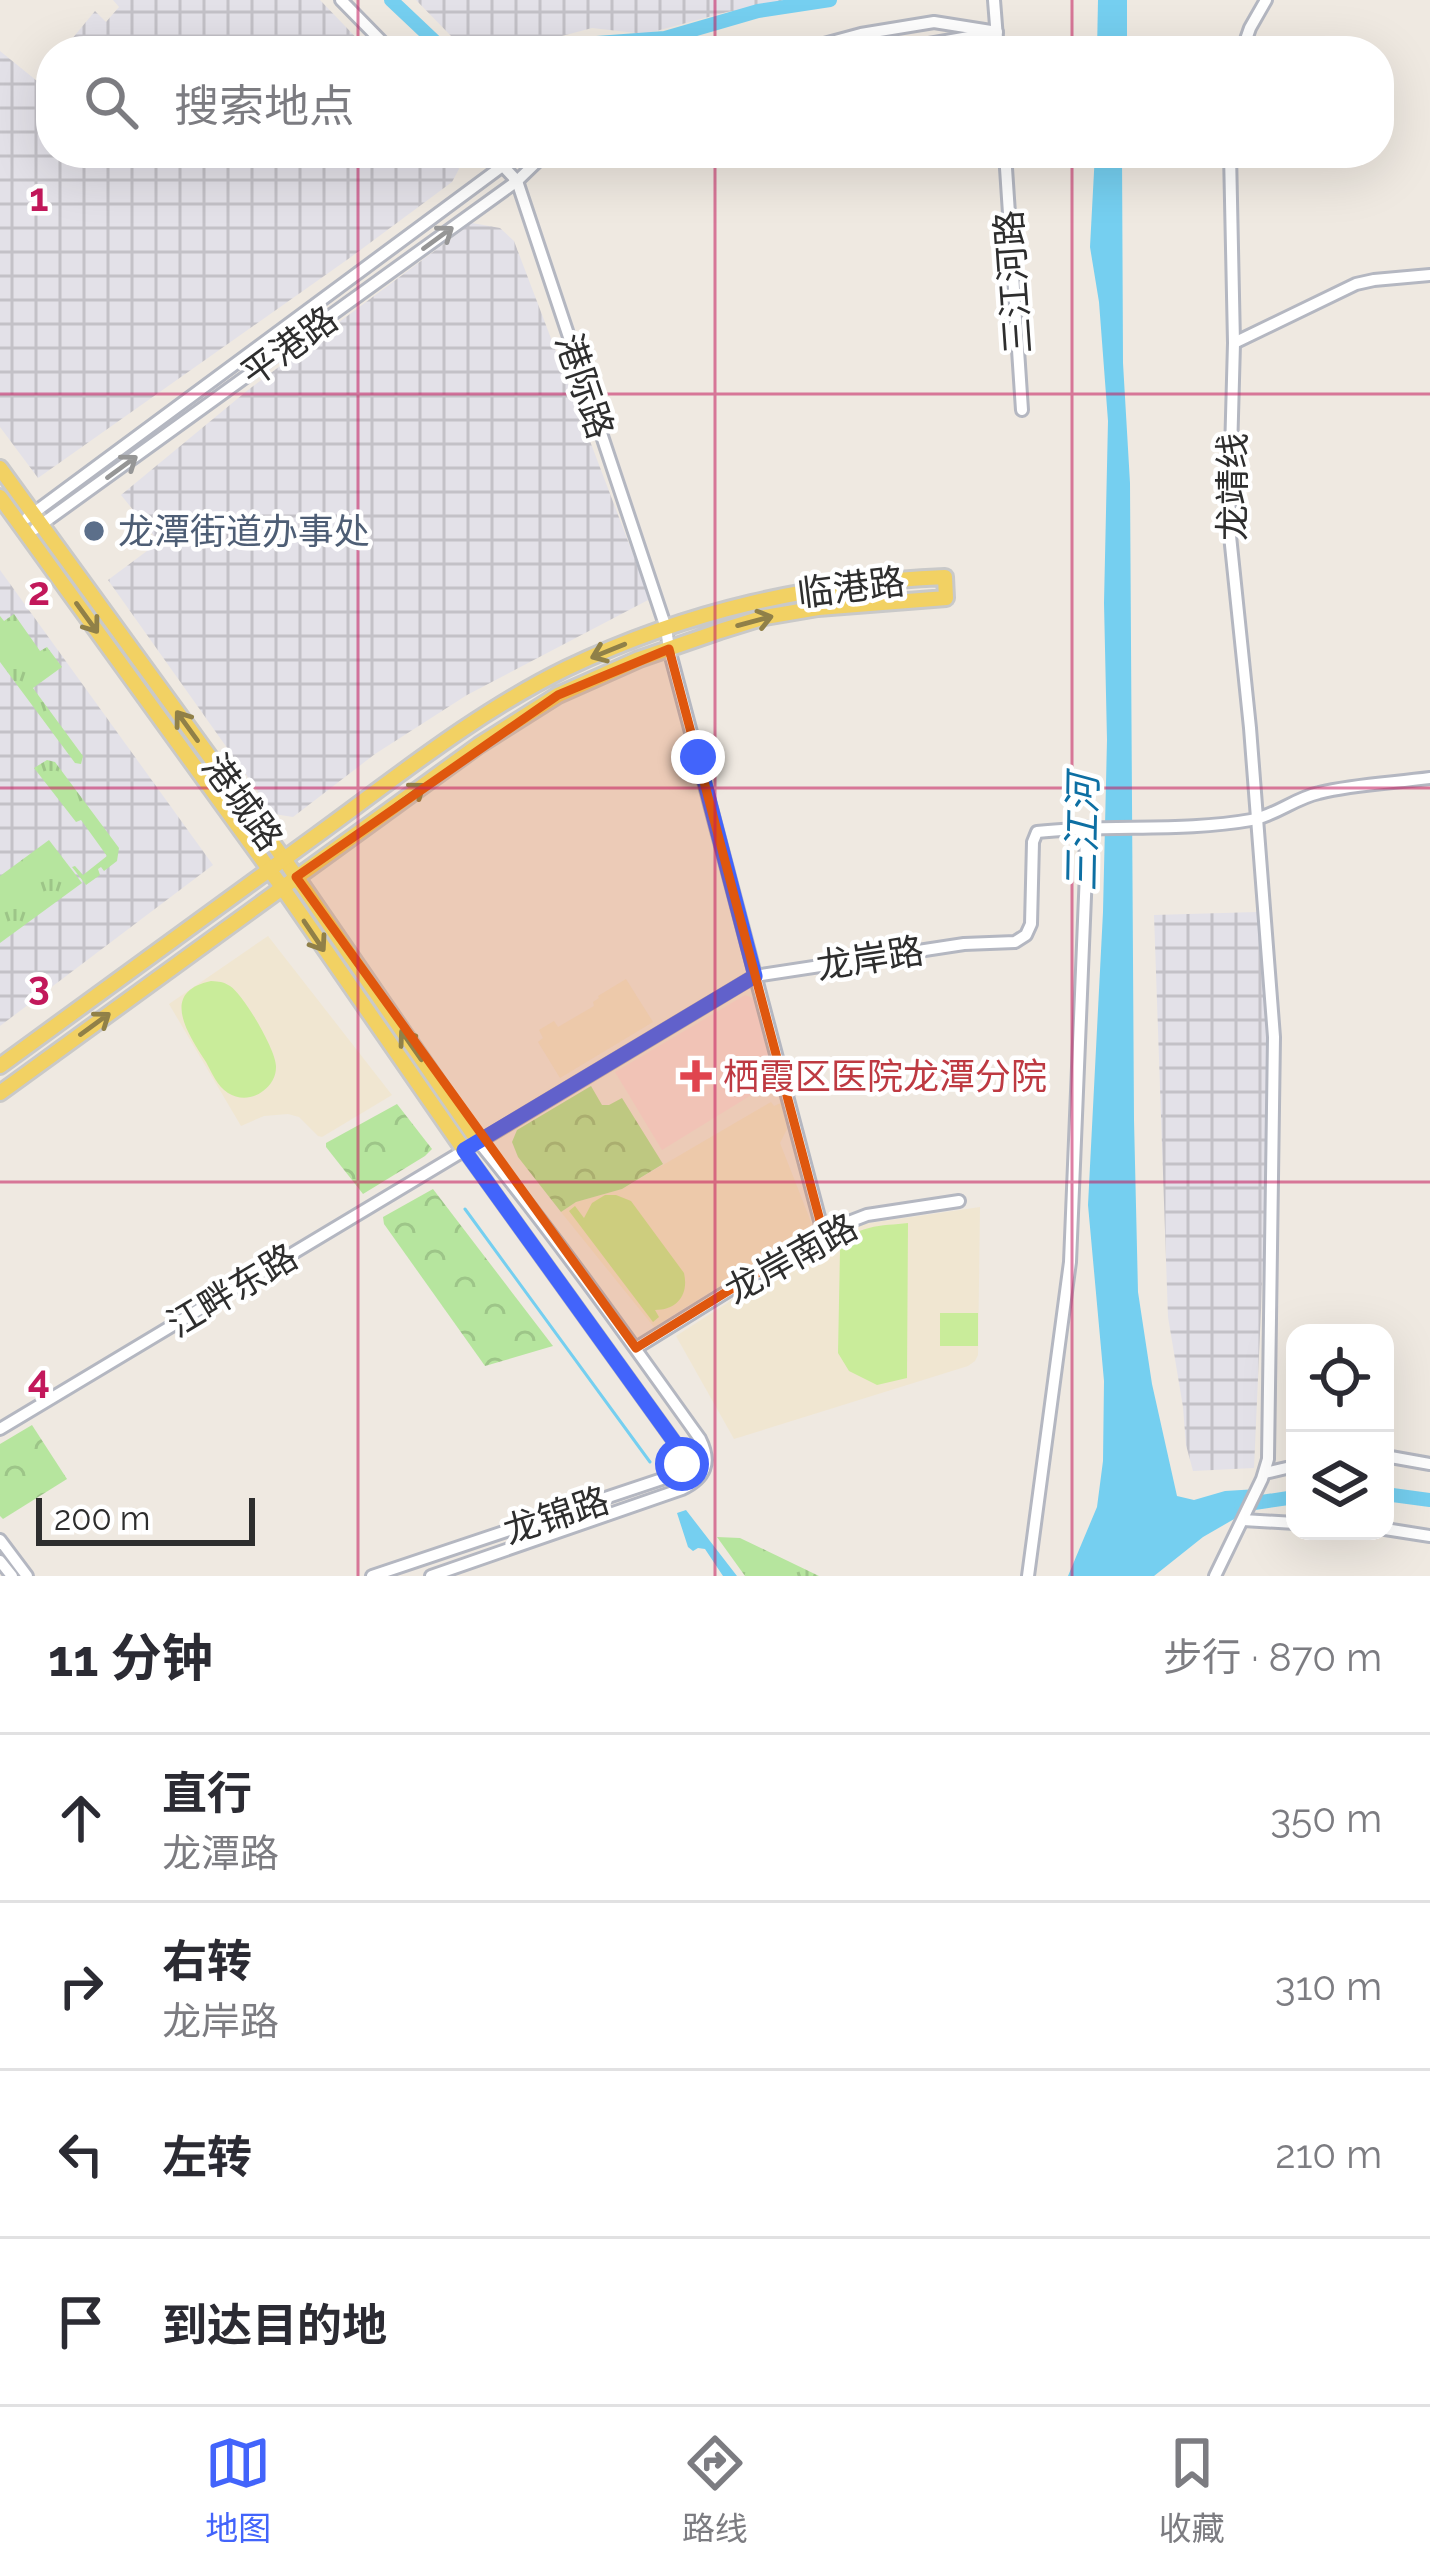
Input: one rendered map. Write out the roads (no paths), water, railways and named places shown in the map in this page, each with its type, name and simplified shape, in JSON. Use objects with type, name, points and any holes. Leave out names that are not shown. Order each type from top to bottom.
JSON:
[{"type":"main road","name":"港城路","points":[[0,468],[284,859],[471,1146]]},
{"type":"main road","name":"港城路","points":[[0,497],[471,1146]]},
{"type":"main road","name":"临港路","points":[[0,1066],[463,728],[566,669],[709,612],[760,599],[878,580],[945,577],[946,598],[862,603],[765,617],[639,658],[558,695],[479,745],[0,1093]]},
{"type":"street","points":[[341,0],[376,36]]},
{"type":"street","points":[[994,0],[997,36]]},
{"type":"street","points":[[1248,36],[1266,0]]},
{"type":"street","points":[[854,36],[934,22],[997,32]]},
{"type":"street","points":[[974,36],[997,32]]},
{"type":"street","name":"平港路","points":[[38,519],[501,168]]},
{"type":"street","name":"港际路","points":[[506,168],[517,181],[666,628],[823,1232]]},
{"type":"street","name":"平港路","points":[[23,529],[530,168]]},
{"type":"street","name":"三江河路","points":[[1006,168],[1022,410]]},
{"type":"street","name":"龙靖线","points":[[1230,168],[1234,343],[1229,526],[1274,1037],[1269,1445],[1263,1476]]},
{"type":"street","points":[[1234,343],[1356,284],[1430,275]]},
{"type":"street","points":[[1028,1576],[1070,1262],[1085,827],[1256,820],[1320,793],[1430,778]]},
{"type":"street","name":"龙岸路","points":[[471,1146],[755,976],[964,944],[1015,942],[1031,924],[1037,832],[1085,827]]},
{"type":"street","points":[[471,1146],[520,1194],[636,1348]]},
{"type":"street","name":"江畔东路","points":[[0,1429],[471,1146]]},
{"type":"street","name":"龙锦路","points":[[372,1576],[671,1476],[682,1464],[678,1447],[471,1146]]},
{"type":"street","name":"龙岸南路","points":[[636,1348],[823,1232],[867,1215],[959,1202]]},
{"type":"street","name":"龙锦路","points":[[430,1576],[682,1490],[703,1475],[705,1450],[636,1348]]},
{"type":"street","points":[[1394,1458],[1430,1464]]},
{"type":"street","points":[[1215,1576],[1263,1476],[1286,1469]]},
{"type":"street","points":[[1244,1518],[1286,1522]]},
{"type":"street","points":[[1394,1530],[1430,1536]]},
{"type":"street","points":[[0,1540],[27,1576]]},
{"type":"street","points":[[0,1561],[12,1576]]},
{"type":"water","points":[[1098,0],[1127,0],[1127,36],[1097,36]]},
{"type":"water","points":[[1094,168],[1122,168],[1138,1292],[1177,1496],[1194,1500],[1225,1491],[1258,1489],[1248,1511],[1203,1537],[1154,1576],[1068,1576],[1097,1507],[1103,1461],[1104,1381],[1088,1205],[1103,912],[1108,421],[1090,247]]},
{"type":"water","points":[[686,1510],[737,1576],[723,1576],[705,1549],[688,1547],[677,1513]]},
{"type":"waterway","points":[[391,0],[429,36]]},
{"type":"waterway","points":[[672,36],[758,11],[830,0]]},
{"type":"waterway","points":[[465,1209],[650,1462]]},
{"type":"waterway","points":[[1394,1495],[1430,1500]]},
{"type":"waterway","points":[[1241,1505],[1286,1498]]},
{"type":"place","name":"龙潭街道办事处","points":[[94,531]]},
{"type":"place","name":"栖霞区医院龙潭分院","points":[[696,1076]]},
{"type":"water label","name":"三江河","points":[[1082,833]]}]
